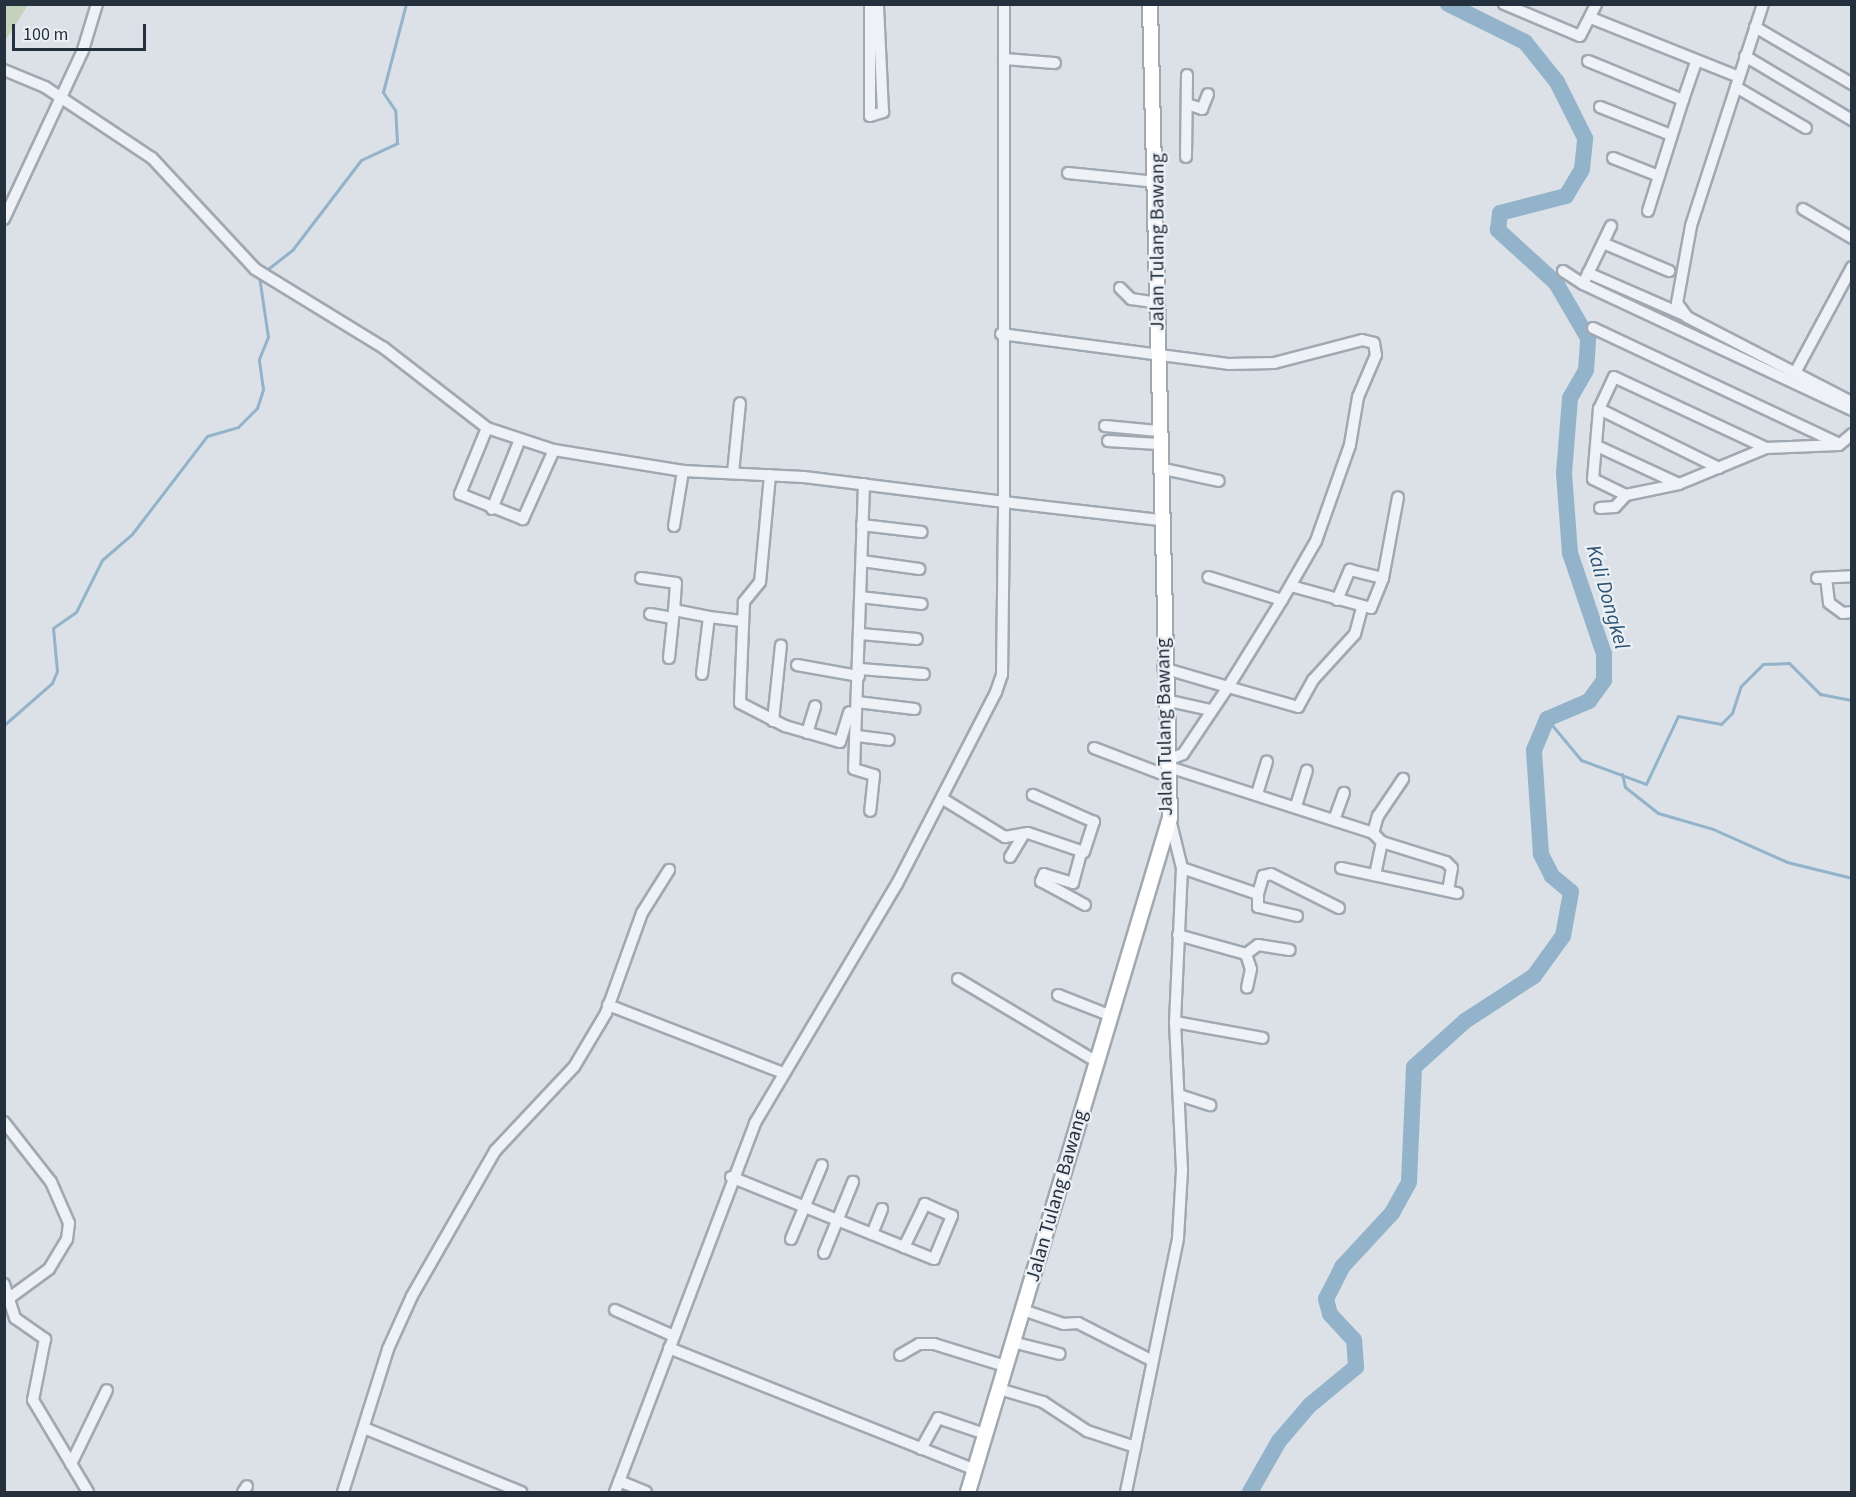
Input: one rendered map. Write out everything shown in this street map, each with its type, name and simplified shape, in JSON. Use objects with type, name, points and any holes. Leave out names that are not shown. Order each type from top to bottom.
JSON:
[{"type":"street","points":[[4,219],[58,94],[83,50],[97,4]]},
{"type":"street","points":[[870,4],[870,116],[883,112],[878,4]]},
{"type":"street","points":[[615,1492],[731,1177],[781,1072],[943,798],[1002,675],[1004,502],[1001,334],[1007,207],[1004,4]]},
{"type":"street","name":"Jalan Tulang Bawang","points":[[968,1492],[1097,1062],[1109,1015],[1170,818],[1159,519],[1157,182],[1150,4]]},
{"type":"street","points":[[1504,4],[1580,36],[1596,4]]},
{"type":"street","points":[[1687,317],[1677,303],[1678,282],[1737,81],[1763,4]]},
{"type":"street","points":[[1591,18],[1737,81],[1806,128]]},
{"type":"street","points":[[1755,27],[1851,84]]},
{"type":"street","points":[[1745,56],[1851,120]]},
{"type":"street","points":[[1004,58],[1055,63]]},
{"type":"street","points":[[1588,62],[1683,100]]},
{"type":"street","points":[[1648,211],[1696,62]]},
{"type":"street","points":[[4,70],[58,94],[152,158],[255,269],[384,348],[487,429],[519,442],[683,471],[770,475],[864,484],[1159,519]]},
{"type":"street","points":[[1186,157],[1187,75]]},
{"type":"street","points":[[1186,104],[1202,109],[1208,94]]},
{"type":"street","points":[[1600,107],[1671,135]]},
{"type":"street","points":[[1612,158],[1659,176]]},
{"type":"street","points":[[1068,173],[1157,182]]},
{"type":"street","points":[[1803,209],[1851,238]]},
{"type":"street","points":[[1585,278],[1611,226]]},
{"type":"street","points":[[1603,243],[1669,271]]},
{"type":"street","points":[[1796,371],[1851,267]]},
{"type":"street","points":[[1563,271],[1687,317],[1796,371],[1851,402]]},
{"type":"street","points":[[1585,278],[1851,410]]},
{"type":"street","points":[[1120,288],[1131,299],[1159,303]]},
{"type":"street","points":[[1593,328],[1839,445]]},
{"type":"street","points":[[1001,334],[1158,358],[1274,363],[1362,340],[1374,343],[1376,355],[1358,397],[1350,445],[1306,566],[1228,687],[1179,759],[1169,768]]},
{"type":"street","points":[[1626,495],[1593,479],[1598,446],[1594,429],[1599,409],[1614,377],[1766,448]]},
{"type":"street","points":[[733,473],[740,403]]},
{"type":"street","points":[[1599,409],[1719,468]]},
{"type":"street","points":[[1105,426],[1158,438]]},
{"type":"street","points":[[487,429],[460,494],[492,509],[523,519],[554,450]]},
{"type":"street","points":[[1600,508],[1614,507],[1626,495],[1679,484],[1766,448],[1839,445],[1851,434]]},
{"type":"street","points":[[1108,441],[1158,438]]},
{"type":"street","points":[[492,509],[519,442]]},
{"type":"street","points":[[1598,446],[1679,484]]},
{"type":"street","points":[[1159,468],[1219,481]]},
{"type":"street","points":[[674,526],[683,471]]},
{"type":"street","points":[[770,475],[760,582],[745,597],[742,621],[740,703],[773,721],[840,742],[849,712]]},
{"type":"street","points":[[864,484],[861,633],[854,769],[874,775],[870,811]]},
{"type":"street","points":[[1291,586],[1362,607],[1375,606],[1383,578],[1398,497]]},
{"type":"street","points":[[862,525],[922,532]]},
{"type":"street","points":[[862,561],[919,569]]},
{"type":"street","points":[[1337,600],[1350,570],[1383,578]]},
{"type":"street","points":[[1851,576],[1822,578],[1829,603],[1851,612]]},
{"type":"street","points":[[1208,577],[1282,600]]},
{"type":"street","points":[[641,578],[676,583],[669,658]]},
{"type":"street","points":[[861,597],[922,603]]},
{"type":"street","points":[[1163,668],[1298,707],[1313,680],[1349,644],[1362,607]]},
{"type":"street","points":[[650,614],[742,621]]},
{"type":"street","points":[[702,674],[709,617]]},
{"type":"street","points":[[861,633],[917,639]]},
{"type":"street","points":[[773,721],[781,645]]},
{"type":"street","points":[[796,665],[859,672],[924,674]]},
{"type":"street","points":[[1165,700],[1211,710]]},
{"type":"street","points":[[857,702],[915,709]]},
{"type":"street","points":[[807,733],[815,706]]},
{"type":"street","points":[[856,736],[890,740]]},
{"type":"street","points":[[1094,748],[1296,806],[1373,833],[1382,842],[1446,862],[1452,868],[1452,892],[1341,868]]},
{"type":"street","points":[[1257,794],[1267,762]]},
{"type":"street","points":[[1296,806],[1307,771]]},
{"type":"street","points":[[1373,833],[1380,811],[1403,779]]},
{"type":"street","points":[[1335,820],[1344,793]]},
{"type":"street","points":[[1033,795],[1094,822],[1081,853],[1069,895]]},
{"type":"street","points":[[943,798],[1005,837],[1023,834],[1081,853]]},
{"type":"street","points":[[1126,1492],[1151,1360],[1178,1238],[1179,1095],[1175,1022],[1182,868],[1170,818]]},
{"type":"street","points":[[1011,857],[1023,834]]},
{"type":"street","points":[[1375,875],[1382,842]]},
{"type":"street","points":[[1182,868],[1258,894]]},
{"type":"street","points":[[343,1492],[388,1349],[465,1199],[495,1151],[574,1068],[608,1005],[642,912],[669,870]]},
{"type":"street","points":[[1073,883],[1044,874],[1041,880],[1085,905]]},
{"type":"street","points":[[1297,916],[1258,907],[1258,894],[1263,876],[1271,874],[1339,908]]},
{"type":"street","points":[[1178,935],[1246,954]]},
{"type":"street","points":[[1246,954],[1258,945],[1290,950]]},
{"type":"street","points":[[1246,954],[1251,969],[1247,988]]},
{"type":"street","points":[[958,979],[1097,1062]]},
{"type":"street","points":[[1058,995],[1109,1015]]},
{"type":"street","points":[[608,1005],[781,1072]]},
{"type":"street","points":[[1175,1022],[1263,1038]]},
{"type":"street","points":[[1179,1095],[1210,1105]]},
{"type":"street","points":[[4,1122],[51,1182],[69,1223],[67,1239],[49,1269],[12,1296]]},
{"type":"street","points":[[791,1239],[822,1165]]},
{"type":"street","points":[[731,1177],[904,1247],[937,1258]]},
{"type":"street","points":[[824,1253],[853,1182]]},
{"type":"street","points":[[904,1247],[923,1206],[931,1204],[952,1218],[931,1269]]},
{"type":"street","points":[[872,1234],[882,1209]]},
{"type":"street","points":[[4,1284],[12,1296],[15,1318],[45,1339],[33,1400],[88,1492]]},
{"type":"street","points":[[615,1310],[674,1336]]},
{"type":"street","points":[[1023,1310],[1064,1324],[1078,1323],[1151,1360]]},
{"type":"street","points":[[1012,1342],[1060,1354]]},
{"type":"street","points":[[900,1355],[919,1344],[934,1344],[1005,1366]]},
{"type":"street","points":[[669,1348],[975,1470]]},
{"type":"street","points":[[999,1389],[1043,1402],[1087,1431],[1135,1448]]},
{"type":"street","points":[[71,1464],[107,1390]]},
{"type":"street","points":[[921,1449],[938,1418],[985,1434]]},
{"type":"street","points":[[364,1428],[521,1492]]},
{"type":"street","points":[[619,1481],[646,1492]]},
{"type":"green space","points":[[4,5],[28,5],[5,41]]},
{"type":"waterway","points":[[264,272],[293,249],[361,160],[397,143],[395,110],[383,92],[406,4]]},
{"type":"waterway","name":"Kali Dongkel","points":[[1250,1492],[1279,1441],[1310,1405],[1356,1367],[1354,1340],[1330,1314],[1326,1299],[1342,1267],[1392,1213],[1409,1182],[1414,1067],[1465,1021],[1534,976],[1563,936],[1571,892],[1552,876],[1541,854],[1534,750],[1547,719],[1589,701],[1604,680],[1604,654],[1570,553],[1564,473],[1570,398],[1586,370],[1588,338],[1556,283],[1498,230],[1500,213],[1566,196],[1582,169],[1585,138],[1557,82],[1525,42],[1448,4]]},
{"type":"waterway","points":[[4,725],[52,683],[57,671],[53,628],[76,612],[102,560],[132,534],[207,436],[238,427],[257,408],[263,389],[259,359],[268,337],[259,276]]},
{"type":"waterway","points":[[1547,719],[1581,760],[1646,784],[1678,716],[1721,724],[1732,713],[1741,686],[1763,664],[1789,663],[1820,694],[1852,700]]},
{"type":"waterway","points":[[1622,774],[1625,787],[1658,813],[1713,829],[1787,862],[1852,878]]}]
